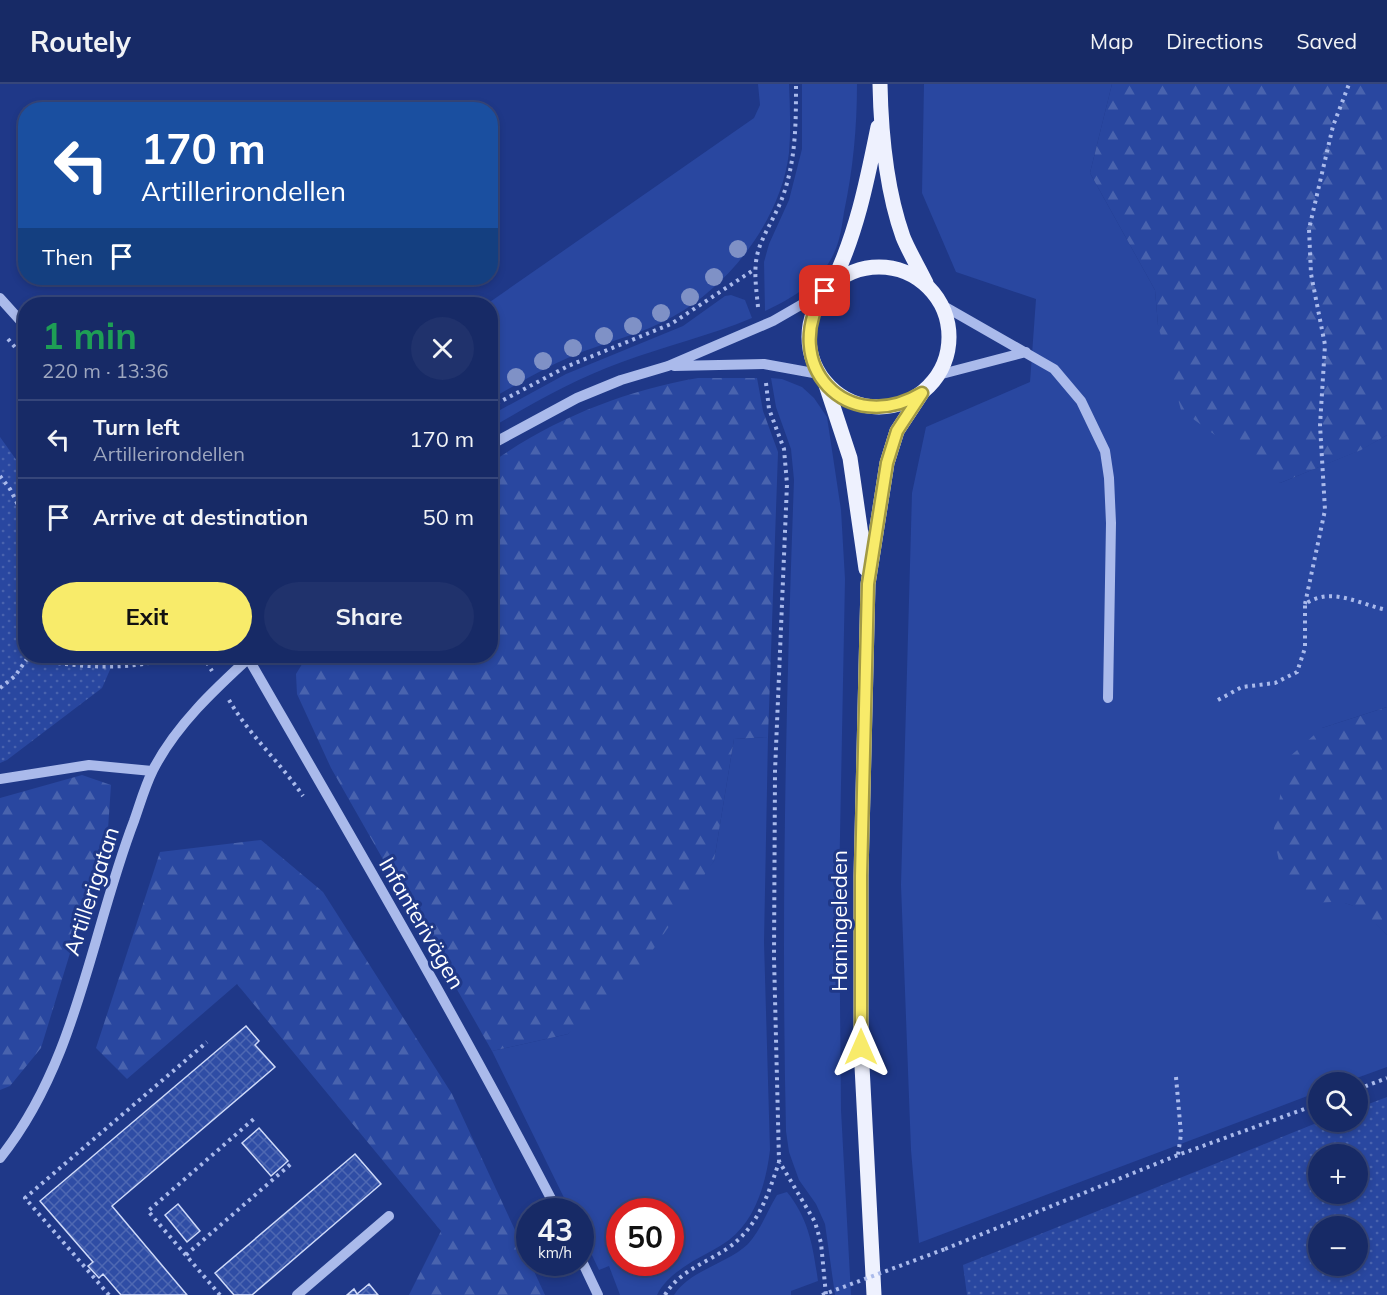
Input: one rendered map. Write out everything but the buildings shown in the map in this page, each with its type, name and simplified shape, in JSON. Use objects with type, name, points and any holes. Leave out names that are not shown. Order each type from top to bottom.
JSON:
[{"type":"main road","points":[[880,84],[881,116],[891,192],[904,238],[927,286],[942,305],[949,328],[948,353],[938,375],[922,393],[898,405],[872,407],[847,400],[822,379],[810,349],[809,323],[849,249],[861,209],[881,116]]},
{"type":"main road","points":[[829,287],[855,270],[880,266],[906,271],[927,286]]},
{"type":"main road","name":"Haningeleden","points":[[822,379],[850,458],[868,584]]},
{"type":"main road","name":"Haningeleden","points":[[874,1295],[861,1047],[861,876],[868,584],[887,463],[897,431],[922,393]]},
{"type":"street","points":[[498,441],[577,398],[621,380],[668,366],[789,313],[829,287]]},
{"type":"street","points":[[0,298],[18,318]]},
{"type":"street","points":[[942,305],[1054,369],[1081,401],[1105,451],[1111,523],[1108,698]]},
{"type":"street","points":[[938,375],[1026,352]]},
{"type":"street","points":[[668,366],[764,364],[822,379]]},
{"type":"street","name":"Artillerigatan","points":[[0,1158],[36,1107],[58,1060],[121,855],[152,771],[167,745],[241,663]]},
{"type":"street","name":"Infanterivägen","points":[[252,663],[416,951],[550,1198]]},
{"type":"street","points":[[0,779],[89,765],[152,771]]},
{"type":"street","points":[[297,1295],[389,1216]]},
{"type":"street","points":[[589,1276],[598,1295]]},
{"type":"path","points":[[760,326],[755,269],[760,244],[784,195],[789,174],[796,125],[796,84]]},
{"type":"path","points":[[1218,699],[1242,687],[1275,683],[1297,672],[1305,648],[1305,604],[1325,510],[1320,424],[1325,345],[1311,274],[1309,229],[1333,126],[1348,84]]},
{"type":"path","points":[[498,402],[568,366],[671,324],[755,269]]},
{"type":"path","points":[[6,336],[18,350]]},
{"type":"path","points":[[665,1295],[687,1272],[727,1249],[746,1233],[760,1214],[779,1161],[774,957],[775,783],[787,484],[784,449],[769,409],[764,364]]},
{"type":"path","points":[[0,476],[18,505]]},
{"type":"path","points":[[1305,604],[1328,594],[1387,610]]},
{"type":"path","points":[[0,688],[15,676],[24,663]]},
{"type":"path","points":[[61,663],[83,667],[132,663]]},
{"type":"path","points":[[207,663],[243,724],[281,764],[308,803]]},
{"type":"path","points":[[109,1295],[25,1198],[207,1042]]},
{"type":"path","points":[[1176,1077],[1181,1134],[1178,1155]]},
{"type":"path","points":[[1368,1085],[1387,1078]]},
{"type":"path","points":[[779,1161],[815,1222],[821,1243],[824,1295],[1178,1155],[1308,1108]]},
{"type":"path","points":[[220,1295],[148,1211],[256,1117]]},
{"type":"path","points":[[186,1255],[292,1163]]},
{"type":"green space","points":[[758,84],[789,84],[789,153],[776,202],[750,247],[733,268],[695,303],[674,316],[650,328],[562,361],[498,395],[497,297],[754,118],[760,105]]},
{"type":"green space","points":[[802,84],[857,84],[850,180],[839,238],[829,263],[805,288],[765,311],[764,262],[769,244],[789,200],[802,149]]},
{"type":"green space","points":[[924,84],[1112,84],[1090,173],[1155,290],[1158,325],[1280,483],[1360,450],[1387,435],[1387,707],[1322,728],[1336,900],[1363,909],[1387,935],[1387,1067],[1368,1074],[1368,1072],[1308,1072],[1308,1096],[919,1243],[911,1150],[901,885],[912,493],[926,427],[1030,382],[1036,299],[956,272],[922,193]]},
{"type":"green space","points":[[1112,84],[1387,84],[1387,435],[1361,450],[1280,483],[1181,410],[1158,325],[1155,290],[1090,173]]},
{"type":"green space","points":[[731,295],[745,300],[752,318],[638,356],[588,376],[498,424],[498,411],[566,374],[683,326],[725,296]]},
{"type":"green space","points":[[698,378],[757,378],[763,411],[778,452],[768,737],[734,739],[714,861],[632,980],[568,1034],[492,1051],[331,768],[297,694],[296,674],[303,663],[498,663],[498,458],[564,420],[616,399]]},
{"type":"green space","points":[[771,378],[782,379],[802,387],[814,398],[827,417],[841,510],[845,579],[839,888],[841,1110],[851,1295],[835,1295],[825,1224],[816,1204],[799,1180],[789,1152],[786,1131],[785,806],[794,480],[791,449],[776,407]]},
{"type":"green space","points":[[0,437],[18,462],[18,663],[113,663],[102,688],[0,763]]},
{"type":"green space","points":[[1387,707],[1387,935],[1368,916],[1352,906],[1334,902],[1307,904],[1282,874],[1273,834],[1287,759],[1322,728]]},
{"type":"green space","points":[[768,737],[764,942],[770,1150],[766,1175],[753,1211],[738,1231],[729,1240],[684,1267],[684,1198],[606,1198],[606,1267],[599,1270],[594,1259],[594,1198],[564,1198],[492,1051],[568,1034],[714,861],[734,739]]},
{"type":"green space","points":[[82,775],[111,785],[108,829],[41,1048],[10,1086],[0,1090],[0,798]]},
{"type":"green space","points":[[261,840],[323,892],[452,1094],[516,1232],[516,1276],[536,1276],[545,1295],[409,1295],[441,1231],[237,984],[127,1079],[96,1048],[160,852]]},
{"type":"green space","points":[[1387,1097],[1387,1295],[967,1295],[963,1265],[1308,1126],[1308,1132],[1368,1132],[1368,1104]]},
{"type":"green space","points":[[787,1192],[805,1223],[812,1245],[818,1281],[791,1291],[791,1295],[674,1295],[689,1279],[730,1257],[748,1244],[777,1195]]},
{"type":"green space","points":[[613,1276],[672,1276],[657,1295],[620,1295]]},
{"type":"route","points":[[825,291],[815,306],[809,323],[808,340],[811,358],[826,384],[847,400],[872,407],[898,405],[922,393],[897,431],[887,463],[868,584],[861,876],[861,1047]]}]
